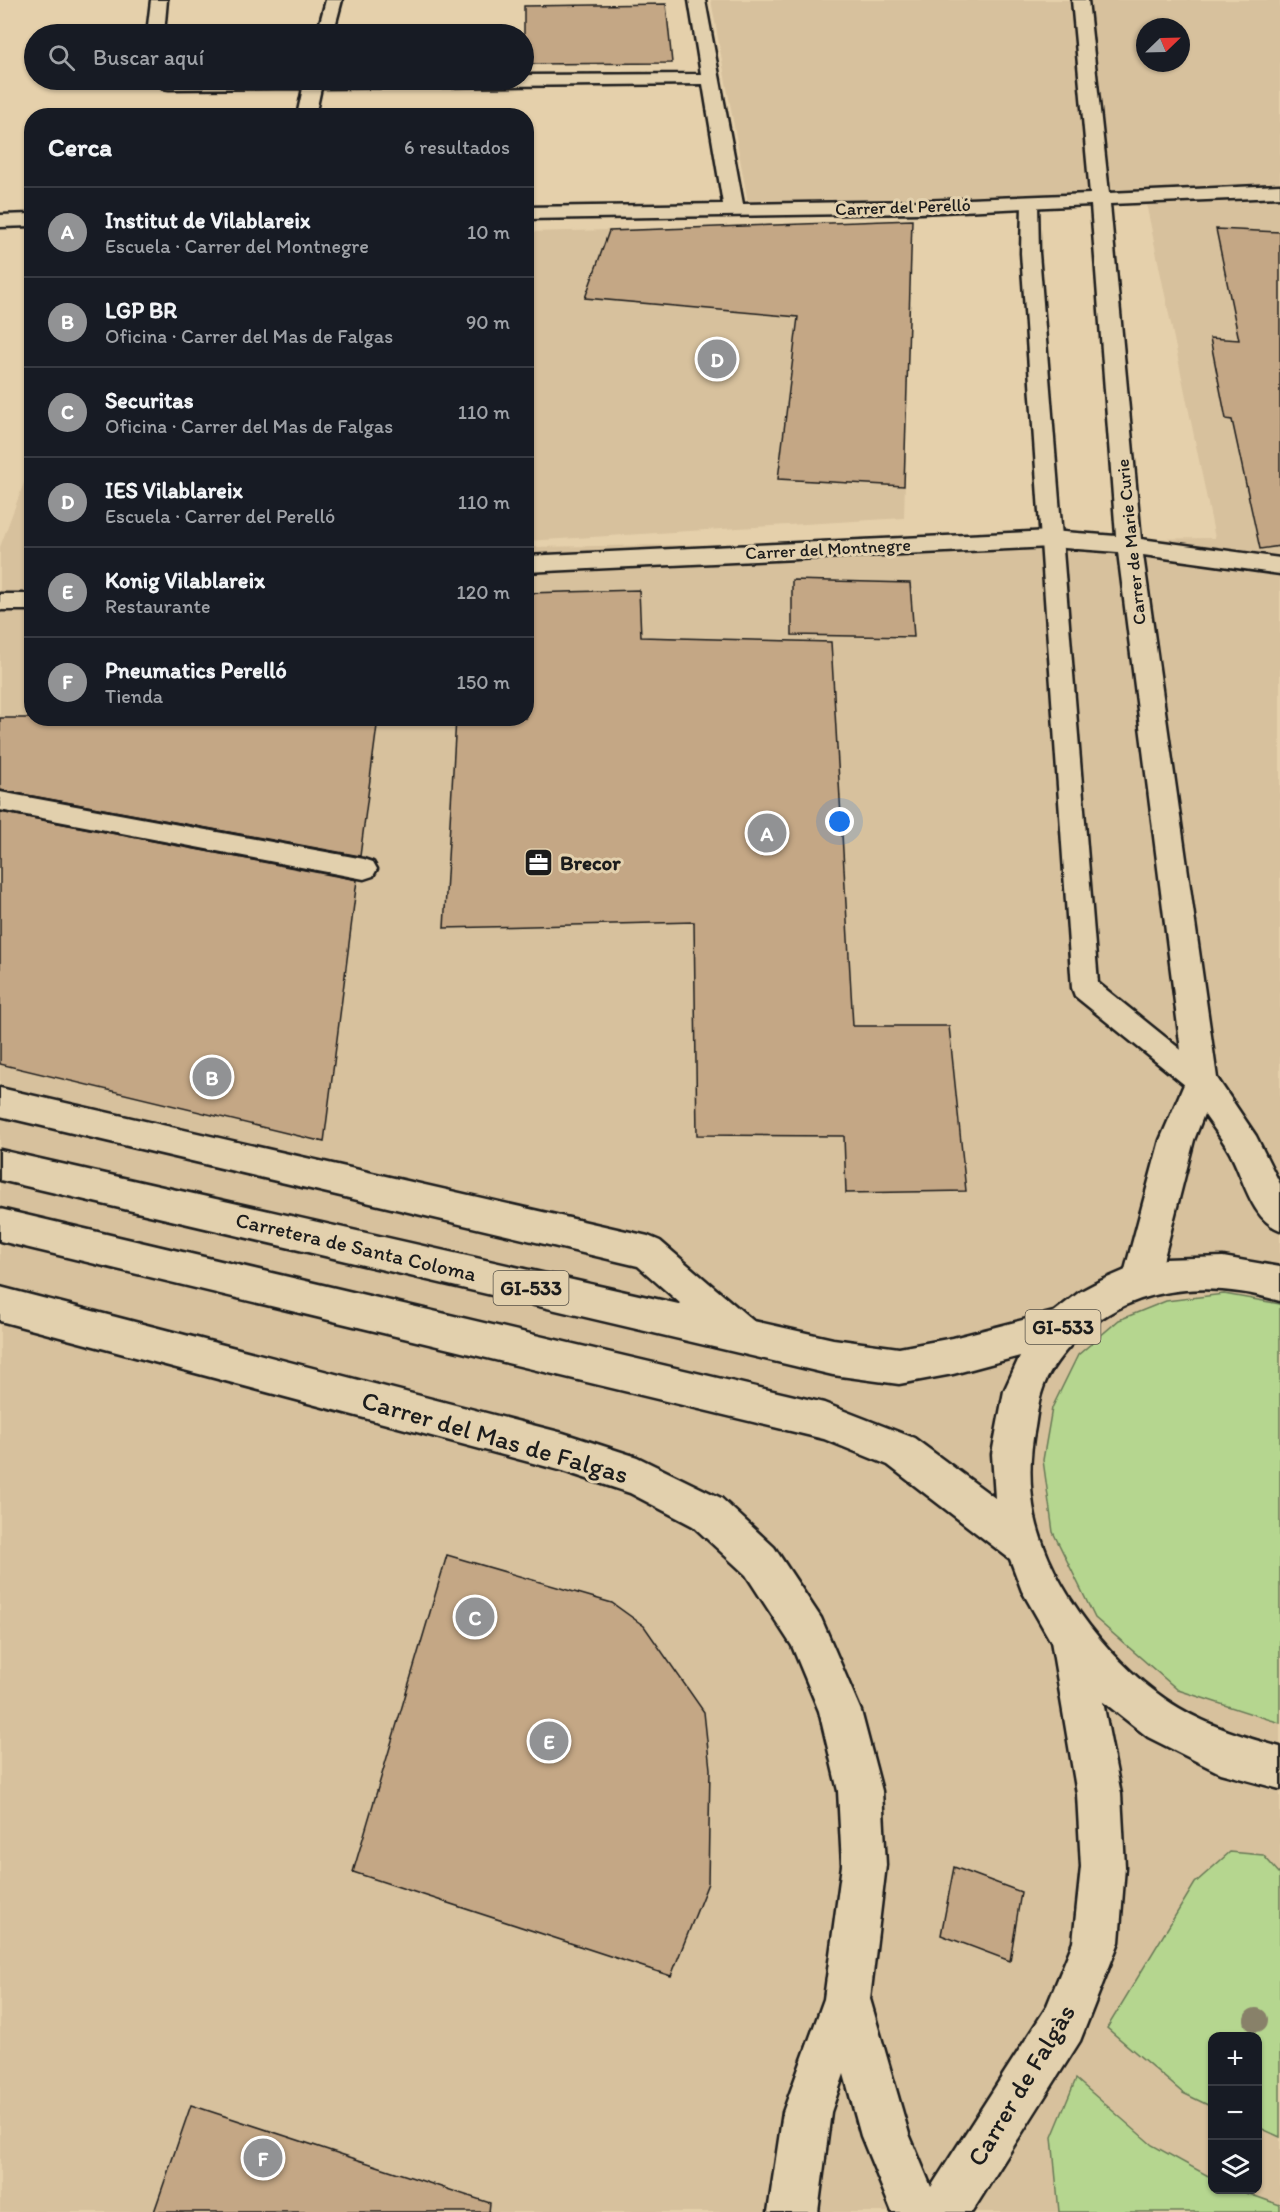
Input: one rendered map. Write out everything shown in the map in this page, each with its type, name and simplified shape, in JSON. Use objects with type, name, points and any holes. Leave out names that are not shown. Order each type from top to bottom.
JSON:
[{"type":"street","points":[[157,24],[159,0]]},
{"type":"street","points":[[328,24],[334,0]]},
{"type":"street","points":[[697,0],[734,211]]},
{"type":"street","name":"Carrer de Marie Curie","points":[[1080,0],[1100,200],[1129,545],[1201,1082],[1244,1146],[1260,1183],[1280,1214]]},
{"type":"street","points":[[534,80],[710,79]]},
{"type":"street","points":[[308,108],[311,90]]},
{"type":"street","name":"Carrer del Perelló","points":[[534,213],[734,211],[1030,203],[1280,191]]},
{"type":"street","points":[[0,221],[24,220]]},
{"type":"street","name":"Carrer del Montnegre","points":[[534,564],[1051,539],[1129,545],[1280,566]]},
{"type":"street","points":[[0,602],[24,602]]},
{"type":"street","points":[[1140,1281],[1177,1140],[1201,1082]]},
{"type":"street","points":[[0,1102],[648,1252],[745,1337]]},
{"type":"street","name":"Carretera de Santa Coloma","points":[[0,1164],[833,1357],[900,1366],[953,1356],[1063,1327]]},
{"type":"street","points":[[0,1225],[824,1421],[901,1451],[1024,1545]]},
{"type":"street","name":"GI-533","points":[[1280,1284],[1241,1275],[1207,1272],[1172,1274],[1140,1281],[1094,1302],[1063,1327],[1044,1350],[1028,1376],[1018,1406],[1010,1472],[1014,1508],[1024,1545],[1041,1586],[1070,1635],[1100,1670],[1135,1702],[1173,1729],[1215,1750],[1258,1765],[1280,1768]]},
{"type":"street","name":"Carrer del Mas de Falgas","points":[[0,1304],[563,1452],[637,1476],[707,1512],[760,1561],[807,1632],[840,1712],[860,1791],[864,1865],[847,2000],[807,2112],[794,2212]]},
{"type":"street","name":"Carrer de Falgàs","points":[[944,2212],[1063,2024],[1096,1942],[1103,1867],[1099,1794],[1070,1635]]},
{"type":"street","points":[[847,2000],[885,2136],[917,2212]]},
{"type":"lane","name":"Carrer de Marie Curie","points":[[1030,203],[1030,253],[1084,988],[1201,1082]]},
{"type":"lane","points":[[0,801],[364,869]]},
{"type":"shaded area","points":[[711,0],[1280,0],[1280,2212],[0,2212],[0,547],[24,483],[24,726],[534,726],[534,547],[1215,538],[1145,198],[749,208]]},
{"type":"shaded area","points":[[912,220],[904,518],[534,541],[534,232],[784,226]]},
{"type":"green space","points":[[1224,1294],[1280,1304],[1280,1723],[1178,1690],[1095,1618],[1053,1532],[1043,1460],[1052,1408],[1078,1355],[1119,1320],[1166,1301]]},
{"type":"green space","points":[[1230,1852],[1263,1855],[1280,1874],[1280,2137],[1262,2129],[1262,2032],[1208,2032],[1208,2105],[1183,2093],[1107,2028],[1195,1883]]},
{"type":"green space","points":[[1076,2079],[1152,2145],[1208,2176],[1208,2194],[1249,2194],[1280,2205],[1280,2212],[1059,2212],[1052,2137]]},
{"type":"building","points":[[666,4],[672,63],[534,64],[534,24],[524,24],[524,6]]},
{"type":"building","points":[[912,220],[904,486],[778,479],[798,317],[585,298],[609,231]]},
{"type":"building","points":[[1216,229],[1280,232],[1280,546],[1260,549],[1232,420],[1226,419],[1210,338],[1239,340]]},
{"type":"building","points":[[792,580],[910,583],[914,637],[792,635]]},
{"type":"building","points":[[639,590],[641,637],[831,642],[853,1026],[949,1026],[966,1191],[846,1193],[844,1136],[697,1135],[694,922],[444,928],[456,726],[534,726],[534,593]]},
{"type":"building","points":[[0,718],[24,718],[24,726],[377,726],[360,856],[0,790]]},
{"type":"building","points":[[0,812],[357,880],[324,1142],[0,1064]]},
{"type":"building","points":[[447,1555],[612,1603],[644,1626],[704,1712],[710,1769],[708,1883],[671,1976],[353,1872]]},
{"type":"building","points":[[954,1867],[1021,1892],[1010,1961],[941,1935]]},
{"type":"building","points":[[191,2105],[490,2203],[489,2212],[154,2212]]},
{"type":"place","name":"IES Vilablareix","points":[[717,359]]},
{"type":"place","name":"Institut de Vilablareix","points":[[767,833]]},
{"type":"place","name":"Brecor","points":[[539,863]]},
{"type":"place","name":"LGP BR","points":[[212,1077]]},
{"type":"place","name":"Securitas","points":[[475,1617]]},
{"type":"place","name":"Konig Vilablareix","points":[[549,1741]]},
{"type":"place","name":"Pneumatics Perelló","points":[[263,2158]]}]
